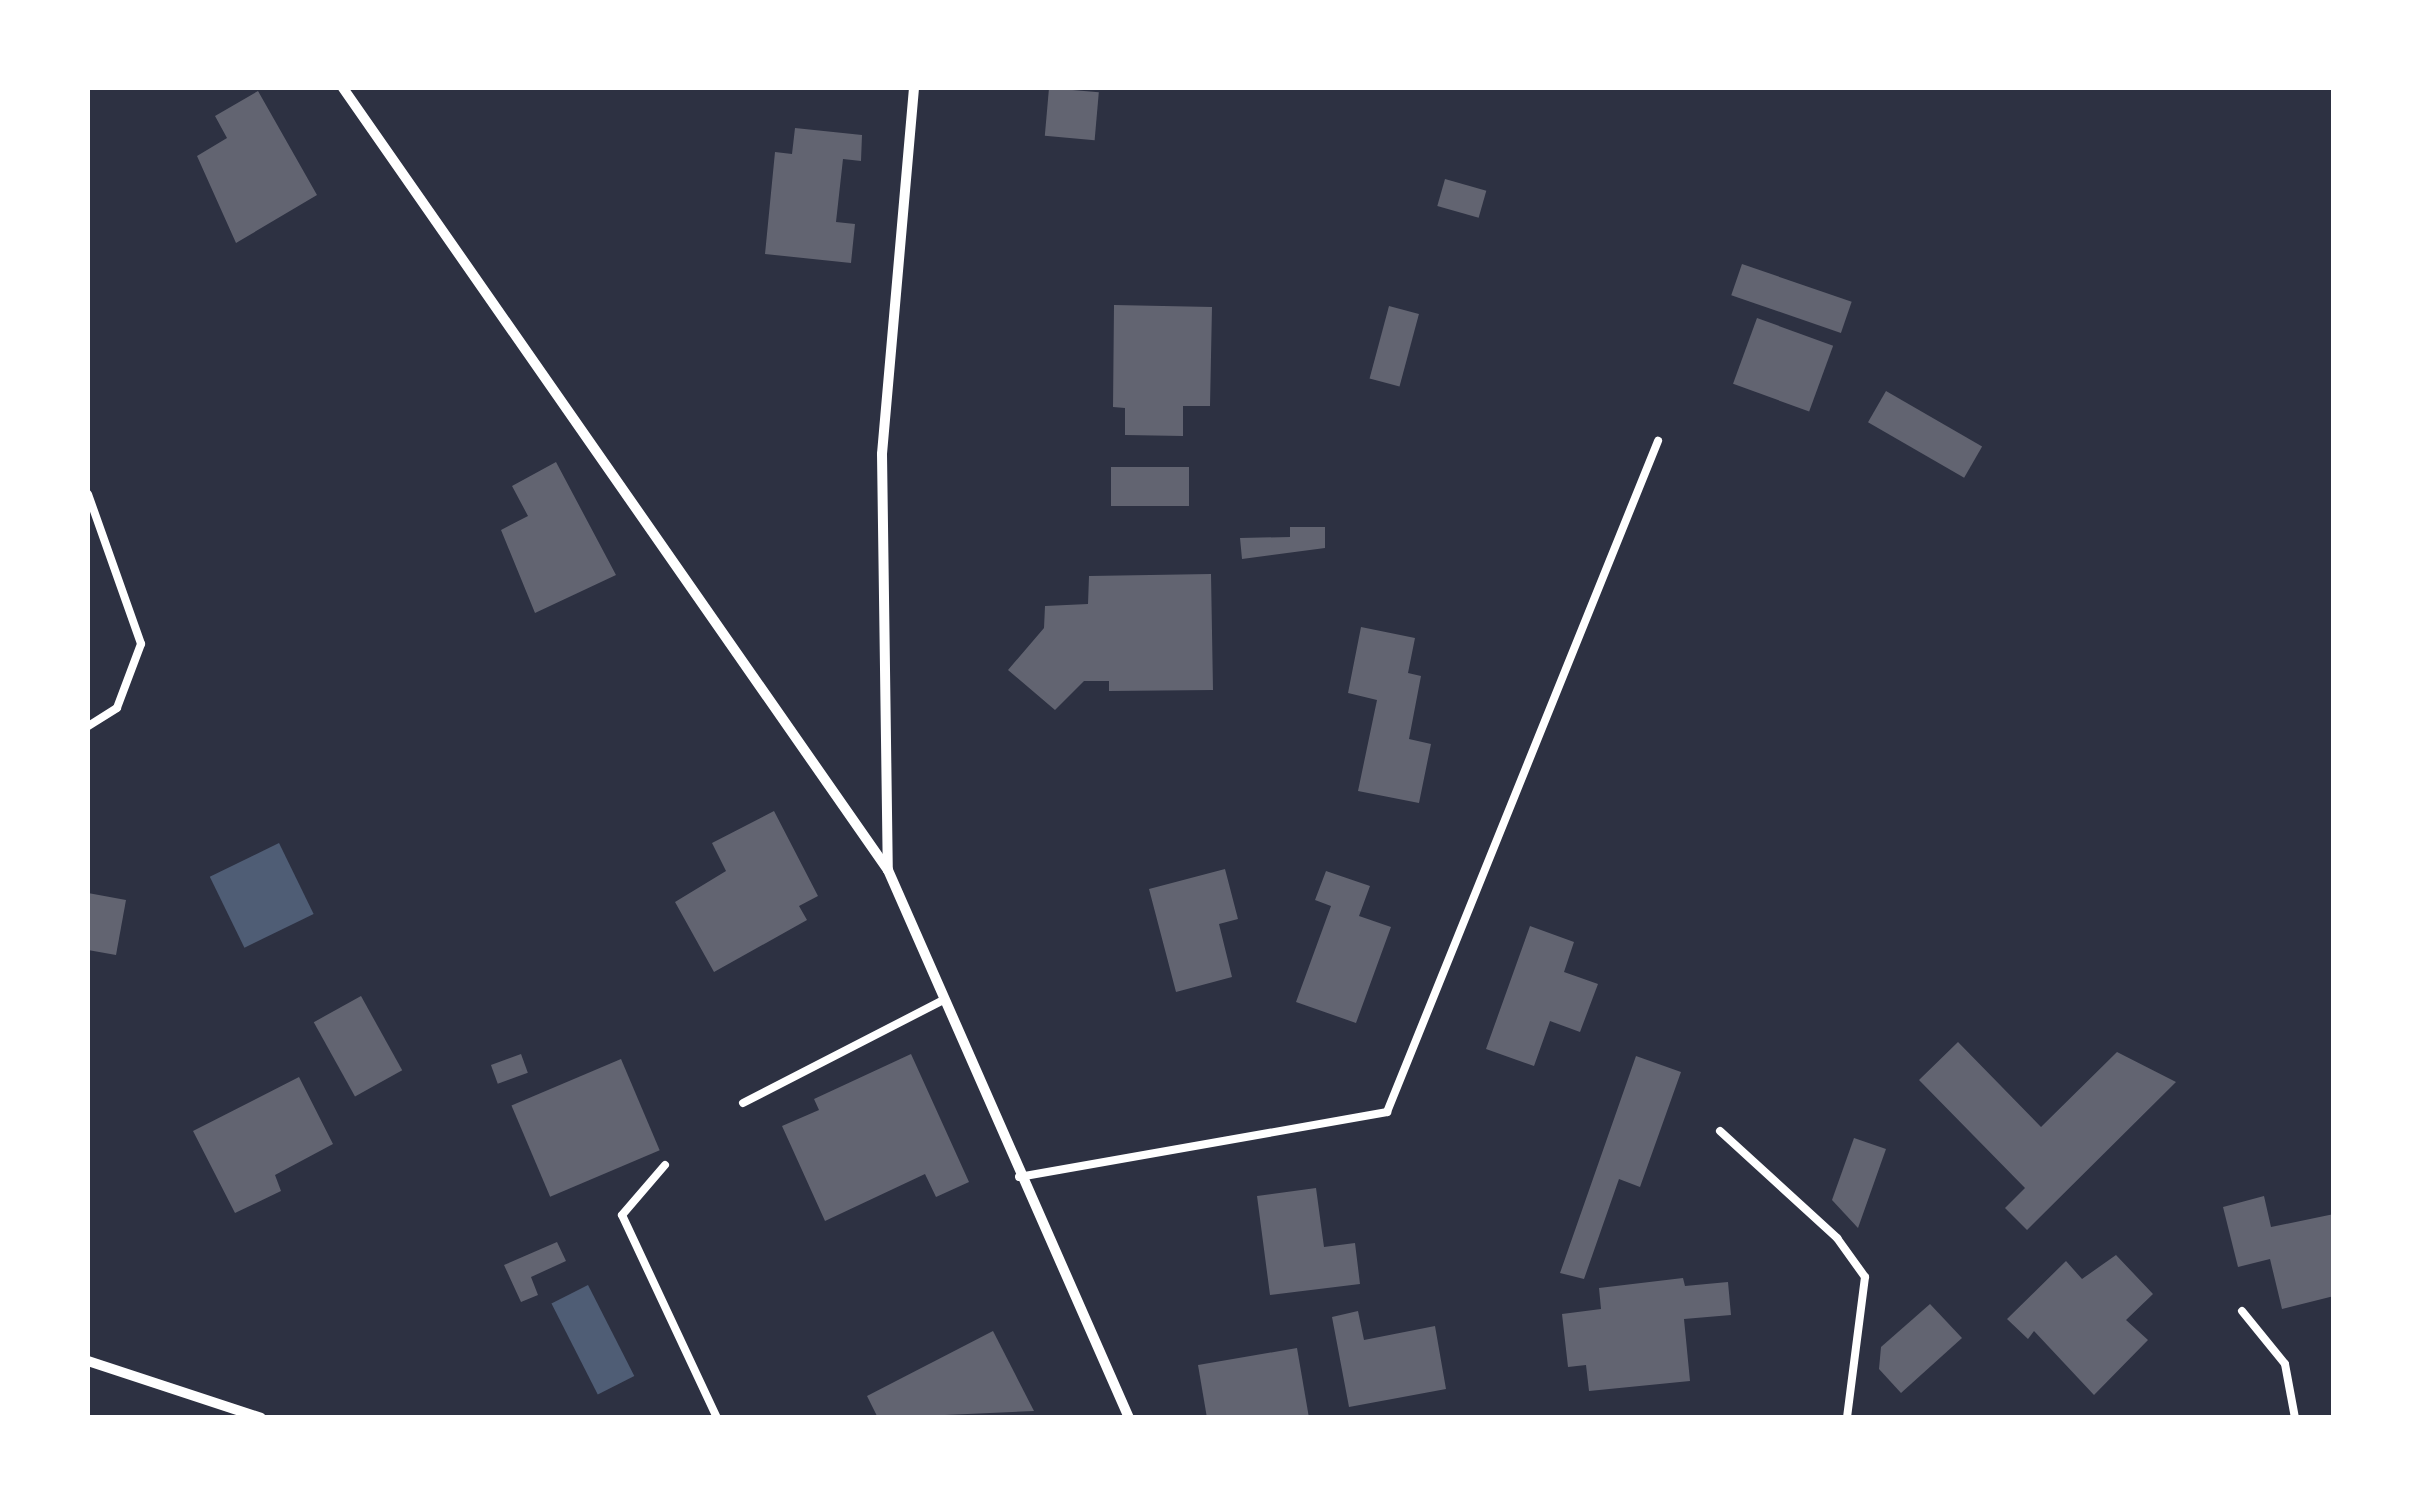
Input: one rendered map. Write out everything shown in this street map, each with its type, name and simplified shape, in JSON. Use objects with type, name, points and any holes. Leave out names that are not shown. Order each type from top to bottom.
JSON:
[{"type":"street","points":[[343,88],[888,870],[1129,1418]]},
{"type":"street","points":[[888,870],[882,454],[914,88]]},
{"type":"street","points":[[88,1361],[261,1418]]},
{"type":"lane","points":[[1020,1176],[1387,1112],[1658,441]]},
{"type":"lane","points":[[88,494],[141,644],[117,708],[88,726]]},
{"type":"lane","points":[[743,1102],[943,1000]]},
{"type":"lane","points":[[1720,1131],[1837,1238],[1865,1278],[1847,1418]]},
{"type":"lane","points":[[665,1164],[622,1215],[717,1418]]},
{"type":"lane","points":[[2242,1311],[2285,1364],[2295,1418]]},
{"type":"water","points":[[279,843],[314,914],[244,948],[210,877]]},
{"type":"water","points":[[588,1285],[634,1376],[598,1394],[551,1304]]},
{"type":"building","points":[[1049,88],[1099,92],[1095,140],[1045,136]]},
{"type":"building","points":[[258,91],[317,195],[236,243],[197,156],[227,138],[215,116]]},
{"type":"building","points":[[795,128],[862,135],[861,161],[843,159],[836,222],[855,224],[851,263],[765,254],[775,152],[792,154]]},
{"type":"building","points":[[1445,179],[1486,191],[1479,218],[1437,206]]},
{"type":"building","points":[[1742,264],[1852,302],[1841,333],[1731,295]]},
{"type":"building","points":[[1114,305],[1212,307],[1210,406],[1183,406],[1183,436],[1125,435],[1125,408],[1113,407]]},
{"type":"building","points":[[1389,306],[1419,314],[1400,386],[1370,378]]},
{"type":"building","points":[[1757,318],[1833,346],[1809,411],[1733,384]]},
{"type":"building","points":[[1886,391],[1982,446],[1964,478],[1868,422]]},
{"type":"building","points":[[556,462],[616,575],[535,613],[501,530],[528,516],[512,486]]},
{"type":"building","points":[[1111,467],[1189,467],[1189,506],[1111,506]]},
{"type":"building","points":[[1290,527],[1325,527],[1325,548],[1242,559],[1240,538],[1290,537]]},
{"type":"building","points":[[1211,574],[1213,690],[1109,691],[1109,681],[1084,681],[1055,710],[1008,670],[1044,628],[1045,606],[1088,604],[1089,576]]},
{"type":"building","points":[[1361,627],[1415,638],[1408,673],[1421,676],[1409,739],[1431,744],[1419,803],[1358,791],[1377,700],[1348,693]]},
{"type":"building","points":[[774,811],[818,896],[799,906],[807,920],[714,972],[675,902],[726,871],[712,843]]},
{"type":"building","points":[[1225,869],[1238,919],[1219,924],[1232,977],[1176,992],[1149,889]]},
{"type":"building","points":[[1326,871],[1370,886],[1359,916],[1391,927],[1356,1023],[1296,1002],[1331,906],[1315,900]]},
{"type":"building","points":[[88,893],[126,900],[116,955],[88,950]]},
{"type":"building","points":[[1530,926],[1574,942],[1564,972],[1598,984],[1580,1032],[1550,1021],[1534,1066],[1486,1049]]},
{"type":"building","points":[[361,996],[402,1070],[355,1097],[314,1022]]},
{"type":"building","points":[[1958,1042],[2041,1127],[2117,1052],[2176,1082],[2027,1230],[2005,1208],[2025,1188],[1919,1080]]},
{"type":"building","points":[[521,1054],[528,1073],[498,1084],[491,1065]]},
{"type":"building","points":[[911,1054],[969,1182],[936,1197],[925,1174],[825,1221],[782,1126],[819,1110],[814,1099]]},
{"type":"building","points":[[1636,1056],[1681,1072],[1640,1187],[1619,1179],[1584,1279],[1560,1273]]},
{"type":"building","points":[[621,1059],[660,1150],[550,1197],[511,1105]]},
{"type":"building","points":[[299,1077],[333,1144],[275,1175],[281,1191],[235,1213],[193,1131]]},
{"type":"building","points":[[1854,1138],[1886,1149],[1858,1228],[1832,1200]]},
{"type":"building","points":[[1316,1188],[1324,1247],[1355,1243],[1360,1284],[1270,1295],[1257,1196]]},
{"type":"building","points":[[2264,1196],[2271,1227],[2334,1214],[2334,1296],[2282,1309],[2270,1259],[2238,1267],[2223,1207]]},
{"type":"building","points":[[557,1242],[566,1261],[531,1277],[538,1295],[521,1302],[504,1265]]},
{"type":"building","points":[[2116,1255],[2153,1294],[2126,1320],[2148,1340],[2094,1395],[2034,1331],[2028,1339],[2007,1319],[2066,1261],[2082,1279]]},
{"type":"building","points":[[1683,1278],[1685,1286],[1728,1282],[1731,1315],[1684,1319],[1690,1381],[1589,1391],[1586,1365],[1568,1367],[1562,1314],[1601,1309],[1599,1288]]},
{"type":"building","points":[[1930,1304],[1962,1338],[1901,1393],[1879,1369],[1881,1347]]},
{"type":"building","points":[[1358,1311],[1364,1340],[1435,1326],[1446,1389],[1349,1407],[1332,1317]]},
{"type":"building","points":[[993,1331],[1034,1411],[878,1418],[867,1396]]},
{"type":"building","points":[[1297,1348],[1309,1418],[1207,1418],[1198,1365]]}]
